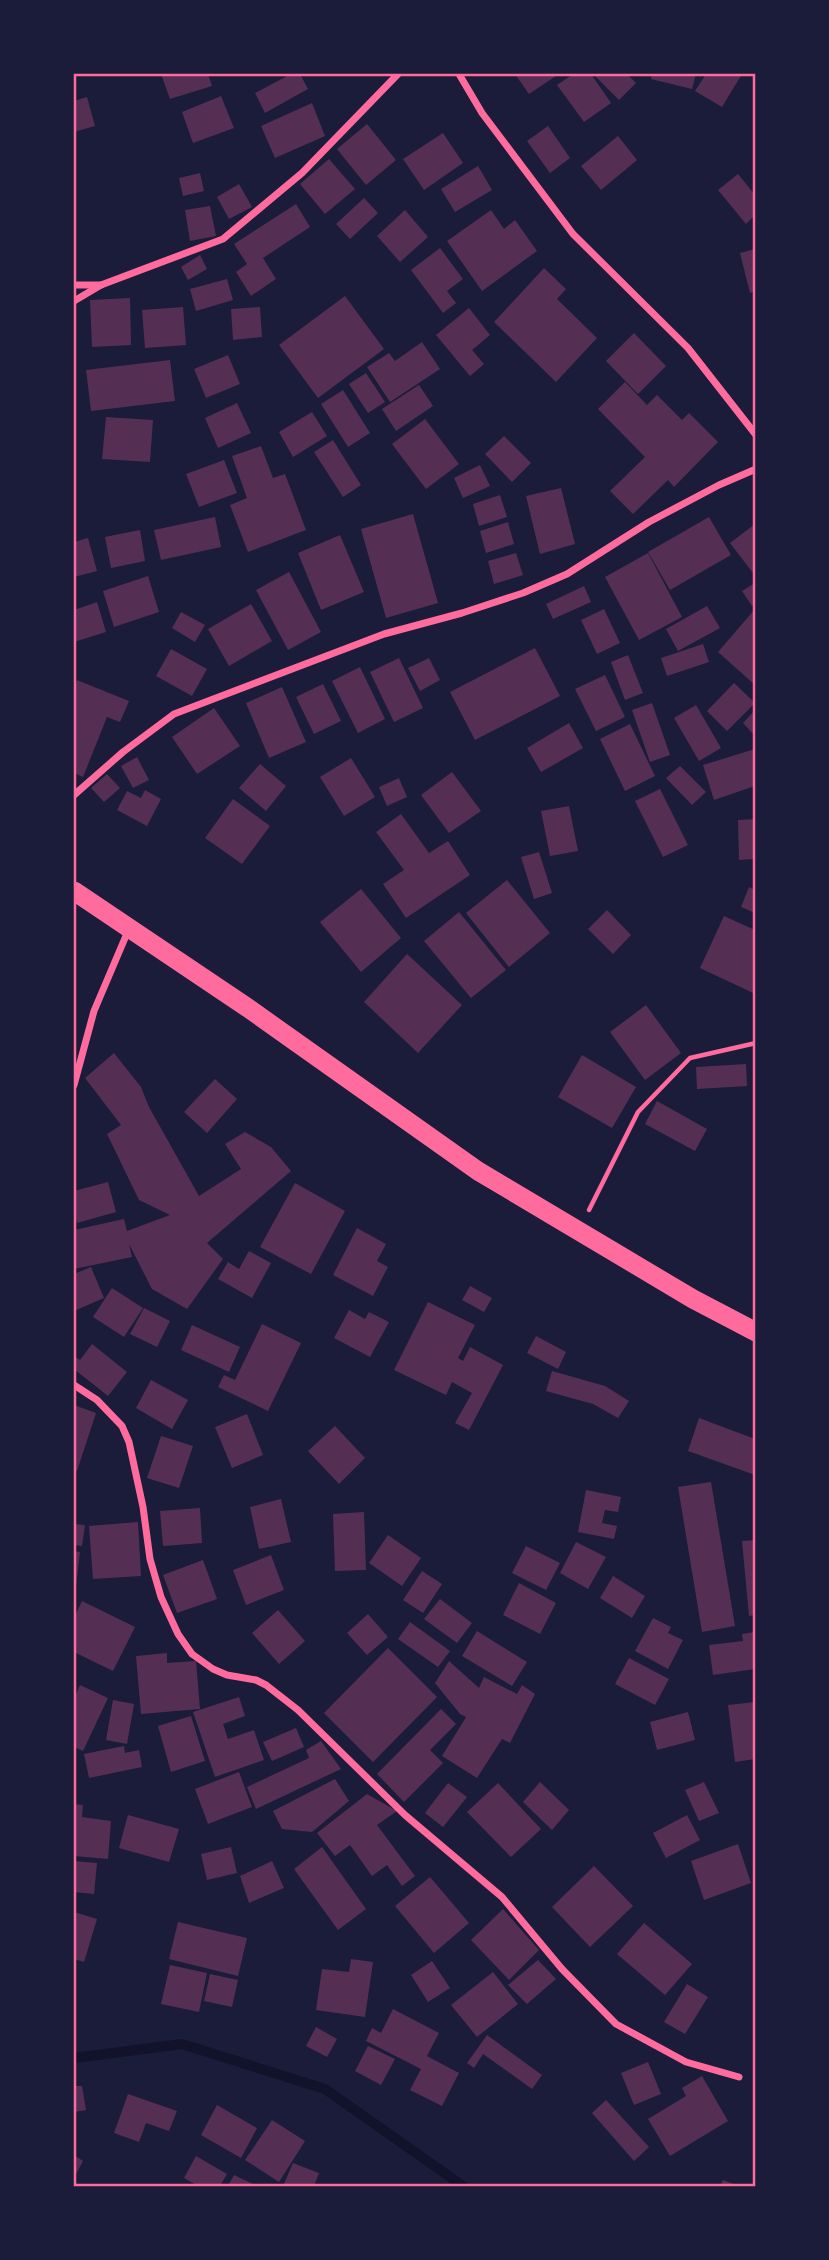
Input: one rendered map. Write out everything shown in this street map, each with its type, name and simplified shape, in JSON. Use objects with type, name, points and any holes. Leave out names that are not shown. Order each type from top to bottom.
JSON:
[{"type":"highway","points":[[74,891],[248,1008],[478,1171],[693,1299],[755,1332]]},
{"type":"street","points":[[74,301],[101,285],[223,239],[302,173],[398,74]]},
{"type":"street","points":[[459,74],[482,113],[573,234],[688,348],[755,435]]},
{"type":"street","points":[[74,285],[101,285]]},
{"type":"street","points":[[74,795],[123,752],[174,714],[384,634],[523,593],[567,574],[649,522],[755,469]]},
{"type":"street","points":[[74,1085],[94,1011],[129,928]]},
{"type":"street","points":[[74,1385],[111,1412],[126,1434],[144,1507],[150,1559],[161,1597],[178,1634],[192,1654],[227,1675],[256,1680],[266,1685],[298,1710],[405,1815],[502,1897],[562,1969],[616,2024],[686,2062],[739,2077]]},
{"type":"path","points":[[578,1232],[638,1112],[690,1058],[755,1043]]},
{"type":"building","points":[[161,74],[208,74],[212,86],[170,99]]},
{"type":"building","points":[[291,74],[300,74],[308,89],[265,113],[255,93]]},
{"type":"building","points":[[515,74],[559,74],[529,94]]},
{"type":"building","points":[[573,74],[591,74],[611,103],[584,122],[557,85]]},
{"type":"building","points":[[593,74],[627,74],[636,83],[619,100]]},
{"type":"building","points":[[652,74],[696,74],[692,89],[651,79]]},
{"type":"building","points":[[706,74],[742,74],[722,107],[695,91]]},
{"type":"building","points":[[221,96],[234,128],[193,143],[182,112]]},
{"type":"building","points":[[87,97],[95,126],[74,132],[74,101]]},
{"type":"building","points":[[312,103],[325,136],[275,158],[261,126]]},
{"type":"building","points":[[367,124],[396,160],[366,185],[337,149]]},
{"type":"building","points":[[548,126],[570,158],[550,173],[527,141]]},
{"type":"building","points":[[443,133],[463,163],[424,190],[403,159]]},
{"type":"building","points":[[618,136],[637,160],[601,190],[581,166]]},
{"type":"building","points":[[329,159],[355,189],[325,214],[300,184]]},
{"type":"building","points":[[478,166],[492,190],[455,212],[441,189]]},
{"type":"building","points":[[200,173],[204,191],[183,196],[179,178]]},
{"type":"building","points":[[738,174],[755,195],[755,215],[746,224],[718,190]]},
{"type":"building","points":[[239,184],[252,207],[229,219],[217,197]]},
{"type":"building","points":[[364,198],[378,213],[350,239],[336,224]]},
{"type":"building","points":[[296,204],[310,227],[263,258],[276,279],[251,296],[236,272],[247,264],[234,244]]},
{"type":"building","points":[[210,206],[216,236],[190,241],[185,210]]},
{"type":"building","points":[[405,210],[428,237],[400,262],[377,236]]},
{"type":"building","points":[[491,210],[504,229],[515,220],[537,251],[482,291],[447,241]]},
{"type":"building","points":[[440,248],[463,279],[447,291],[456,303],[443,313],[411,270]]},
{"type":"building","points":[[755,249],[755,291],[750,293],[740,253]]},
{"type":"building","points":[[200,255],[207,269],[188,280],[181,267]]},
{"type":"building","points":[[544,268],[566,289],[557,299],[597,338],[556,382],[494,322]]},
{"type":"building","points":[[227,279],[233,300],[196,311],[190,289]]},
{"type":"building","points":[[345,296],[384,349],[318,398],[279,345]]},
{"type":"building","points":[[130,298],[131,345],[92,347],[90,300]]},
{"type":"building","points":[[183,307],[186,345],[145,348],[142,310]]},
{"type":"building","points":[[260,307],[262,337],[233,340],[231,309]]},
{"type":"building","points":[[469,308],[490,335],[472,350],[484,364],[470,376],[436,335]]},
{"type":"building","points":[[634,333],[666,366],[638,394],[606,361]]},
{"type":"building","points":[[422,342],[440,369],[390,402],[367,367],[389,353],[395,361]]},
{"type":"building","points":[[228,355],[240,384],[206,398],[194,369]]},
{"type":"building","points":[[170,360],[175,401],[91,411],[86,370]]},
{"type":"building","points":[[366,373],[385,402],[368,413],[349,384]]},
{"type":"building","points":[[625,382],[647,405],[657,395],[682,420],[689,413],[718,442],[674,487],[668,480],[633,514],[610,491],[645,457],[598,409]]},
{"type":"building","points":[[419,385],[433,406],[396,431],[382,409]]},
{"type":"building","points":[[343,390],[370,433],[348,447],[321,404]]},
{"type":"building","points":[[237,403],[251,433],[218,448],[205,418]]},
{"type":"building","points":[[312,412],[327,436],[293,457],[279,432]]},
{"type":"building","points":[[106,417],[153,420],[150,462],[102,459]]},
{"type":"building","points":[[425,419],[459,464],[426,489],[392,444]]},
{"type":"building","points":[[504,436],[531,463],[512,482],[485,454]]},
{"type":"building","points":[[333,440],[361,485],[343,497],[314,452]]},
{"type":"building","points":[[261,446],[273,478],[285,474],[306,530],[248,552],[230,505],[247,498],[232,456]]},
{"type":"building","points":[[224,460],[237,493],[199,507],[186,474]]},
{"type":"building","points":[[480,465],[490,486],[463,498],[454,478]]},
{"type":"building","points":[[561,488],[575,544],[540,554],[526,496]]},
{"type":"building","points":[[500,495],[507,517],[479,526],[473,504]]},
{"type":"building","points":[[413,514],[438,603],[386,618],[361,529]]},
{"type":"building","points":[[215,517],[221,547],[161,560],[154,530]]},
{"type":"building","points":[[709,517],[731,555],[670,590],[648,552]]},
{"type":"building","points":[[508,522],[514,544],[486,553],[480,531]]},
{"type":"building","points":[[755,524],[755,572],[753,573],[730,543]]},
{"type":"building","points":[[140,530],[145,561],[111,568],[105,537]]},
{"type":"building","points":[[340,535],[364,592],[321,610],[298,553]]},
{"type":"building","points":[[88,538],[97,571],[74,577],[74,542]]},
{"type":"building","points":[[516,553],[523,575],[494,584],[488,561]]},
{"type":"building","points":[[648,553],[682,617],[639,640],[605,577]]},
{"type":"building","points":[[289,572],[321,632],[288,650],[256,590]]},
{"type":"building","points":[[148,576],[159,612],[114,627],[103,591]]},
{"type":"building","points":[[755,583],[755,604],[752,606],[742,591]]},
{"type":"building","points":[[584,586],[591,602],[553,619],[546,604]]},
{"type":"building","points":[[97,602],[106,632],[74,642],[74,610]]},
{"type":"building","points":[[251,604],[272,641],[229,666],[208,629]]},
{"type":"building","points":[[707,606],[720,628],[678,651],[666,629]]},
{"type":"building","points":[[604,609],[620,643],[597,654],[581,620]]},
{"type":"building","points":[[755,609],[755,685],[718,652]]},
{"type":"building","points":[[181,612],[205,625],[195,642],[172,628]]},
{"type":"building","points":[[703,644],[709,662],[667,676],[661,658]]},
{"type":"building","points":[[535,648],[560,696],[475,740],[450,692]]},
{"type":"building","points":[[171,649],[207,669],[192,696],[156,676]]},
{"type":"building","points":[[628,655],[643,693],[625,700],[611,662]]},
{"type":"building","points":[[399,658],[423,708],[394,722],[370,672]]},
{"type":"building","points":[[429,658],[440,680],[420,691],[408,668]]},
{"type":"building","points":[[360,667],[385,719],[358,733],[332,681]]},
{"type":"building","points":[[605,675],[625,717],[596,731],[575,689]]},
{"type":"building","points":[[77,680],[129,701],[120,722],[107,717],[83,777],[74,773],[74,689]]},
{"type":"building","points":[[734,683],[755,703],[727,731],[707,711]]},
{"type":"building","points":[[323,684],[341,721],[314,734],[296,697]]},
{"type":"building","points":[[282,687],[306,742],[269,758],[246,703]]},
{"type":"building","points":[[652,703],[670,755],[650,762],[632,710]]},
{"type":"building","points":[[696,705],[721,748],[699,761],[674,718]]},
{"type":"building","points":[[214,708],[240,746],[197,774],[172,737]]},
{"type":"building","points":[[755,710],[755,736],[743,723]]},
{"type":"building","points":[[569,723],[583,748],[541,772],[527,748]]},
{"type":"building","points":[[630,724],[655,776],[625,791],[600,739]]},
{"type":"building","points":[[755,749],[755,786],[714,800],[703,765]]},
{"type":"building","points":[[137,757],[149,780],[133,788],[121,766]]},
{"type":"building","points":[[351,758],[375,797],[344,816],[320,777]]},
{"type":"building","points":[[260,764],[286,786],[266,811],[239,788]]},
{"type":"building","points":[[680,766],[706,792],[692,805],[666,778]]},
{"type":"building","points":[[452,772],[481,811],[449,833],[421,795]]},
{"type":"building","points":[[107,774],[120,788],[104,802],[91,788]]},
{"type":"building","points":[[399,778],[407,797],[387,806],[379,787]]},
{"type":"building","points":[[660,789],[688,845],[663,857],[635,801]]},
{"type":"building","points":[[145,790],[161,799],[147,826],[117,810],[127,791],[141,798]]},
{"type":"building","points":[[233,799],[270,826],[242,864],[205,838]]},
{"type":"building","points":[[569,806],[578,851],[550,856],[541,811]]},
{"type":"building","points":[[401,814],[429,853],[448,841],[470,875],[406,918],[383,884],[404,870],[376,832]]},
{"type":"building","points":[[755,819],[755,859],[739,860],[738,820]]},
{"type":"building","points":[[539,852],[552,893],[534,899],[521,857]]},
{"type":"building","points":[[507,880],[550,933],[509,967],[466,913]]},
{"type":"building","points":[[749,887],[755,890],[755,913],[741,907]]},
{"type":"building","points":[[361,889],[401,938],[361,972],[320,922]]},
{"type":"building","points":[[607,910],[631,935],[613,954],[588,929]]},
{"type":"building","points":[[459,912],[506,970],[471,998],[424,941]]},
{"type":"building","points":[[724,916],[755,930],[753,993],[700,968]]},
{"type":"building","points":[[407,954],[462,1005],[418,1053],[364,1002]]},
{"type":"building","points":[[646,1005],[681,1053],[645,1080],[610,1032]]},
{"type":"building","points":[[114,1053],[141,1087],[149,1107],[199,1196],[241,1169],[225,1144],[245,1132],[271,1147],[291,1171],[207,1243],[223,1259],[187,1309],[152,1289],[129,1244],[132,1257],[74,1269],[74,1230],[124,1219],[127,1231],[170,1215],[139,1200],[107,1134],[121,1125],[85,1078]]},
{"type":"building","points":[[582,1055],[636,1087],[612,1128],[558,1097]]},
{"type":"building","points":[[746,1064],[747,1086],[697,1089],[696,1067]]},
{"type":"building","points":[[215,1079],[237,1099],[207,1133],[184,1112]]},
{"type":"building","points":[[657,1101],[707,1129],[695,1151],[645,1124]]},
{"type":"building","points":[[108,1182],[116,1212],[77,1223],[74,1191]]},
{"type":"building","points":[[295,1183],[345,1211],[311,1274],[260,1247]]},
{"type":"building","points":[[357,1228],[386,1244],[377,1261],[388,1267],[373,1296],[333,1275]]},
{"type":"building","points":[[249,1251],[271,1263],[252,1298],[218,1279],[228,1262],[239,1269]]},
{"type":"building","points":[[91,1267],[104,1298],[74,1311],[74,1274]]},
{"type":"building","points":[[470,1286],[492,1298],[484,1312],[462,1300]]},
{"type":"building","points":[[112,1288],[143,1308],[124,1337],[93,1317]]},
{"type":"building","points":[[428,1302],[475,1325],[458,1358],[463,1361],[470,1347],[503,1365],[469,1430],[455,1423],[472,1393],[452,1382],[446,1395],[394,1370]]},
{"type":"building","points":[[144,1308],[170,1321],[157,1347],[130,1334]]},
{"type":"building","points":[[349,1310],[365,1319],[369,1312],[389,1322],[370,1357],[334,1338]]},
{"type":"building","points":[[262,1324],[301,1343],[268,1411],[218,1387],[224,1375],[235,1380]]},
{"type":"building","points":[[192,1325],[240,1347],[229,1372],[181,1350]]},
{"type":"building","points":[[536,1336],[566,1352],[558,1369],[527,1353]]},
{"type":"building","points":[[92,1344],[127,1372],[108,1396],[74,1369],[74,1356],[80,1360]]},
{"type":"building","points":[[552,1371],[605,1386],[629,1401],[618,1418],[593,1404],[546,1391]]},
{"type":"building","points":[[151,1380],[188,1400],[172,1429],[136,1408]]},
{"type":"building","points":[[74,1405],[96,1413],[77,1471],[74,1470]]},
{"type":"building","points":[[247,1414],[263,1455],[232,1468],[215,1427]]},
{"type":"building","points":[[699,1418],[755,1439],[755,1475],[688,1451]]},
{"type":"building","points":[[335,1426],[365,1458],[339,1484],[308,1451]]},
{"type":"building","points":[[161,1436],[193,1446],[179,1488],[147,1478]]},
{"type":"building","points":[[711,1482],[735,1626],[702,1632],[678,1487]]},
{"type":"building","points":[[586,1490],[621,1497],[618,1512],[605,1510],[602,1523],[617,1526],[614,1539],[578,1532]]},
{"type":"building","points":[[281,1499],[291,1542],[259,1549],[250,1507]]},
{"type":"building","points":[[200,1508],[202,1543],[163,1546],[160,1511]]},
{"type":"building","points":[[364,1512],[366,1570],[335,1571],[333,1514]]},
{"type":"building","points":[[138,1522],[141,1576],[93,1579],[89,1526]]},
{"type":"building","points":[[74,1524],[85,1525],[82,1546],[74,1545]]},
{"type":"building","points":[[388,1535],[421,1558],[402,1586],[369,1563]]},
{"type":"building","points":[[755,1540],[755,1615],[749,1616],[742,1541]]},
{"type":"building","points":[[576,1542],[606,1557],[588,1589],[560,1573]]},
{"type":"building","points":[[526,1546],[560,1563],[546,1590],[512,1573]]},
{"type":"building","points":[[74,1551],[80,1552],[76,1586],[74,1586]]},
{"type":"building","points":[[271,1555],[284,1590],[246,1605],[233,1570]]},
{"type":"building","points":[[203,1560],[217,1599],[177,1613],[163,1575]]},
{"type":"building","points":[[422,1571],[442,1584],[423,1613],[403,1600]]},
{"type":"building","points":[[613,1576],[645,1596],[632,1618],[600,1598]]},
{"type":"building","points":[[519,1583],[556,1603],[540,1634],[503,1615]]},
{"type":"building","points":[[440,1599],[472,1623],[457,1643],[424,1619]]},
{"type":"building","points":[[82,1601],[135,1627],[113,1671],[74,1652],[74,1618]]},
{"type":"building","points":[[278,1610],[305,1641],[279,1664],[252,1633]]},
{"type":"building","points":[[368,1614],[388,1637],[367,1655],[347,1633]]},
{"type":"building","points":[[653,1618],[671,1627],[668,1633],[683,1640],[668,1669],[635,1651]]},
{"type":"building","points":[[410,1622],[450,1651],[438,1667],[398,1639]]},
{"type":"building","points":[[477,1631],[527,1662],[512,1686],[462,1656]]},
{"type":"building","points":[[755,1632],[755,1669],[713,1675],[709,1645],[743,1641],[742,1634]]},
{"type":"building","points":[[388,1648],[437,1697],[373,1762],[324,1713]]},
{"type":"building","points":[[167,1653],[167,1663],[196,1661],[200,1709],[141,1714],[136,1656]]},
{"type":"building","points":[[629,1658],[669,1679],[655,1705],[615,1684]]},
{"type":"building","points":[[449,1661],[479,1688],[484,1677],[517,1694],[522,1685],[535,1694],[510,1743],[502,1739],[477,1778],[442,1756],[466,1717],[460,1714],[435,1683]]},
{"type":"building","points":[[80,1685],[108,1698],[83,1751],[74,1747],[74,1699]]},
{"type":"building","points":[[239,1697],[245,1716],[223,1724],[228,1739],[254,1730],[264,1760],[215,1777],[193,1712]]},
{"type":"building","points":[[113,1700],[134,1704],[127,1744],[106,1740]]},
{"type":"building","points":[[755,1702],[755,1759],[735,1762],[728,1705]]},
{"type":"building","points":[[441,1709],[456,1724],[430,1750],[443,1763],[404,1802],[377,1774]]},
{"type":"building","points":[[688,1712],[695,1740],[657,1750],[650,1722]]},
{"type":"building","points":[[191,1716],[205,1761],[171,1772],[158,1726]]},
{"type":"building","points":[[296,1728],[304,1747],[272,1761],[263,1742]]},
{"type":"building","points":[[321,1741],[341,1769],[256,1809],[247,1787],[309,1758],[306,1750]]},
{"type":"building","points":[[124,1746],[125,1753],[139,1750],[142,1767],[89,1778],[84,1754]]},
{"type":"building","points":[[239,1772],[252,1807],[208,1824],[195,1789]]},
{"type":"building","points":[[335,1779],[349,1801],[312,1832],[282,1829],[273,1811]]},
{"type":"building","points":[[540,1782],[569,1810],[552,1830],[523,1802]]},
{"type":"building","points":[[704,1782],[719,1813],[699,1821],[685,1790]]},
{"type":"building","points":[[448,1783],[467,1797],[443,1827],[425,1813]]},
{"type":"building","points":[[498,1783],[541,1829],[511,1857],[467,1812]]},
{"type":"building","points":[[367,1794],[397,1811],[377,1825],[415,1876],[402,1886],[387,1865],[372,1876],[350,1845],[335,1856],[317,1833]]},
{"type":"building","points":[[74,1804],[83,1805],[82,1817],[111,1821],[108,1859],[74,1856]]},
{"type":"building","points":[[128,1815],[179,1829],[169,1862],[119,1848]]},
{"type":"building","points":[[687,1815],[700,1840],[666,1858],[653,1833]]},
{"type":"building","points":[[738,1844],[751,1883],[704,1900],[691,1861]]},
{"type":"building","points":[[231,1847],[237,1873],[207,1880],[201,1854]]},
{"type":"building","points":[[322,1847],[366,1909],[338,1930],[294,1869]]},
{"type":"building","points":[[74,1861],[97,1863],[94,1894],[74,1892]]},
{"type":"building","points":[[272,1861],[284,1888],[249,1903],[240,1876]]},
{"type":"building","points":[[594,1866],[633,1906],[590,1947],[552,1907]]},
{"type":"building","points":[[430,1877],[469,1923],[434,1953],[395,1906]]},
{"type":"building","points":[[503,1909],[539,1950],[509,1980],[471,1940]]},
{"type":"building","points":[[74,1912],[97,1919],[84,1962],[74,1959]]},
{"type":"building","points":[[178,1922],[247,1938],[238,1976],[169,1959]]},
{"type":"building","points":[[644,1923],[692,1964],[665,1995],[617,1954]]},
{"type":"building","points":[[351,1959],[373,1962],[365,2017],[316,2010],[322,1969],[349,1972]]},
{"type":"building","points":[[538,1960],[556,1979],[527,2004],[508,1985]]},
{"type":"building","points":[[432,1961],[450,1988],[428,2002],[411,1975]]},
{"type":"building","points":[[170,1965],[207,1973],[199,2012],[161,2004]]},
{"type":"building","points":[[493,1972],[518,2004],[477,2037],[451,2005]]},
{"type":"building","points":[[210,1974],[238,1980],[232,2007],[204,2001]]},
{"type":"building","points":[[687,1984],[708,1997],[685,2034],[664,2022]]},
{"type":"building","points":[[393,2009],[439,2033],[427,2056],[459,2073],[442,2106],[410,2090],[421,2069],[366,2041],[372,2028],[381,2033]]},
{"type":"building","points":[[316,2027],[337,2039],[327,2057],[306,2046]]},
{"type":"building","points":[[487,2035],[542,2075],[532,2089],[483,2054],[474,2068],[467,2063]]},
{"type":"building","points":[[368,2046],[395,2059],[381,2085],[355,2071]]},
{"type":"building","points":[[648,2062],[661,2094],[634,2105],[621,2073]]},
{"type":"building","points":[[702,2076],[728,2121],[670,2156],[648,2119],[686,2096],[682,2088]]},
{"type":"building","points":[[74,2086],[82,2086],[86,2110],[74,2112]]},
{"type":"building","points":[[128,2094],[177,2111],[169,2131],[146,2123],[139,2142],[114,2133]]},
{"type":"building","points":[[606,2100],[649,2147],[634,2161],[592,2113]]},
{"type":"building","points":[[217,2105],[257,2128],[241,2158],[201,2135]]},
{"type":"building","points":[[272,2120],[305,2141],[279,2182],[245,2160]]},
{"type":"building","points":[[74,2155],[83,2161],[74,2178]]},
{"type":"building","points":[[196,2156],[227,2174],[220,2186],[198,2186],[184,2178]]},
{"type":"building","points":[[293,2163],[319,2173],[314,2186],[283,2186]]},
{"type":"building","points":[[234,2175],[257,2186],[228,2186]]},
{"type":"building","points":[[723,2180],[739,2186],[720,2186]]},
{"type":"waterway","points":[[74,2058],[182,2044],[325,2089],[463,2186]]}]
